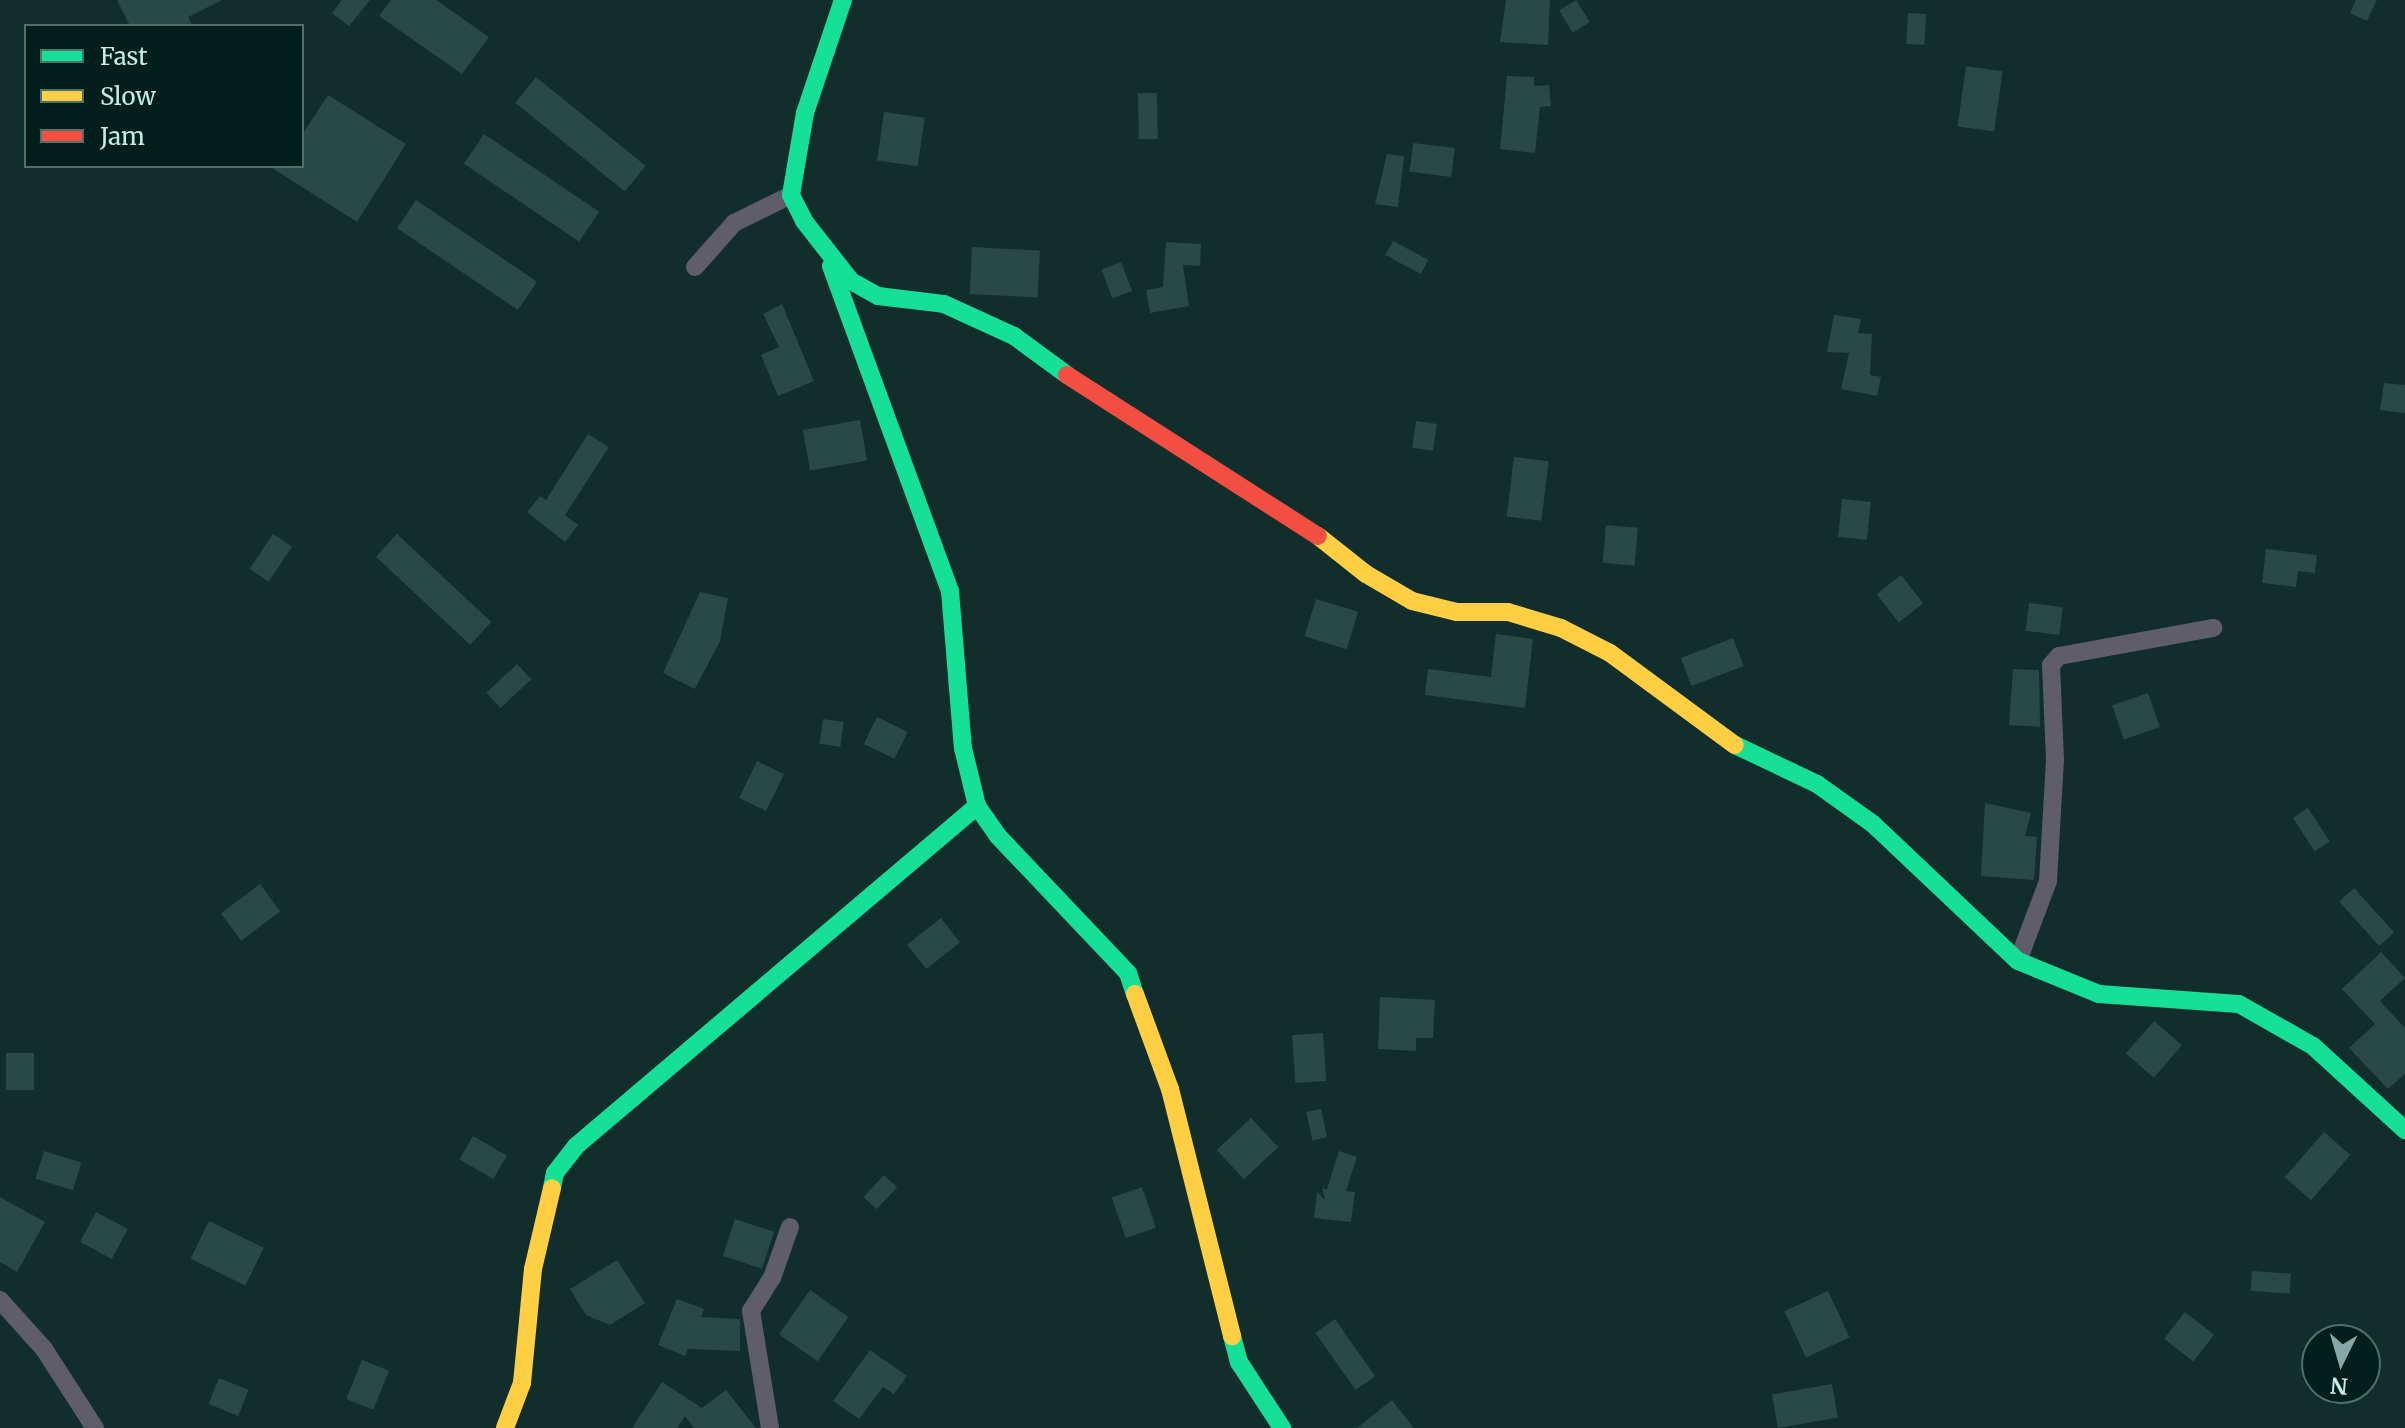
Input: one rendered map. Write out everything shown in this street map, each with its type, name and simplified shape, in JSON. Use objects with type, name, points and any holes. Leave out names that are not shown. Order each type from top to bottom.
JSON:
[{"type":"street","points":[[843,0],[805,113],[791,195],[851,281],[878,296],[944,304],[1014,336],[1094,395],[1305,526],[1366,574],[1412,601],[1457,612],[1508,612],[1561,628],[1610,653],[1747,754],[1817,784],[1873,824],[2018,961],[2099,994],[2239,1004],[2313,1046],[2405,1130]]},
{"type":"street","points":[[695,267],[734,223],[791,195]]},
{"type":"street","points":[[820,239],[950,591],[963,748],[977,806],[997,835],[1128,973],[1170,1089],[1239,1362],[1282,1428]]},
{"type":"street","points":[[2018,961],[2048,881],[2055,760],[2051,665],[2059,656],[2213,628]]},
{"type":"street","points":[[505,1428],[522,1383],[533,1269],[555,1173],[576,1146],[977,806]]},
{"type":"street","points":[[770,1428],[751,1311],[772,1278],[790,1227]]},
{"type":"street","points":[[0,1300],[44,1349],[95,1428]]},
{"type":"building","points":[[117,0],[222,0],[188,17],[192,24],[129,24]]},
{"type":"building","points":[[342,0],[370,0],[349,26],[332,13]]},
{"type":"building","points":[[391,0],[436,0],[489,37],[462,74],[379,16]]},
{"type":"building","points":[[1506,0],[1550,0],[1548,45],[1500,42]]},
{"type":"building","points":[[1576,0],[1590,22],[1573,33],[1559,11]]},
{"type":"building","points":[[2356,0],[2377,0],[2367,21],[2350,13]]},
{"type":"building","points":[[1908,13],[1926,14],[1924,45],[1906,44]]},
{"type":"building","points":[[1966,66],[2003,71],[1994,132],[1958,126]]},
{"type":"building","points":[[1507,76],[1534,77],[1534,86],[1549,85],[1551,106],[1540,107],[1535,153],[1500,149]]},
{"type":"building","points":[[536,77],[646,166],[625,191],[515,103]]},
{"type":"building","points":[[1138,93],[1157,93],[1158,139],[1139,139]]},
{"type":"building","points":[[328,95],[406,144],[357,222],[272,168],[304,168],[304,132]]},
{"type":"building","points":[[884,112],[925,118],[918,166],[877,161]]},
{"type":"building","points":[[484,134],[599,212],[579,242],[464,164]]},
{"type":"building","points":[[1413,143],[1455,148],[1451,177],[1409,172]]},
{"type":"building","points":[[1387,154],[1404,156],[1398,207],[1375,204]]},
{"type":"building","points":[[416,200],[537,282],[518,310],[397,228]]},
{"type":"building","points":[[1393,241],[1428,260],[1421,274],[1385,255]]},
{"type":"building","points":[[1166,242],[1201,244],[1200,266],[1183,265],[1189,306],[1150,313],[1146,290],[1163,287]]},
{"type":"building","points":[[972,247],[1040,251],[1037,297],[970,294]]},
{"type":"building","points":[[1121,262],[1132,291],[1113,298],[1101,270]]},
{"type":"building","points":[[782,304],[814,381],[778,396],[761,355],[779,347],[763,314]]},
{"type":"building","points":[[1834,315],[1861,319],[1858,333],[1872,334],[1870,375],[1881,377],[1877,396],[1841,389],[1849,353],[1827,352]]},
{"type":"building","points":[[2384,383],[2405,385],[2405,413],[2380,410]]},
{"type":"building","points":[[860,420],[867,460],[810,470],[803,430]]},
{"type":"building","points":[[1416,421],[1437,424],[1433,451],[1412,448]]},
{"type":"building","points":[[588,434],[609,447],[565,515],[578,525],[565,542],[527,512],[540,496],[546,500]]},
{"type":"building","points":[[1514,457],[1549,461],[1541,521],[1507,517]]},
{"type":"building","points":[[1842,499],[1871,502],[1867,540],[1838,537]]},
{"type":"building","points":[[1606,525],[1638,528],[1635,566],[1603,563]]},
{"type":"building","points":[[273,534],[292,547],[269,582],[250,569]]},
{"type":"building","points":[[397,534],[491,622],[470,645],[376,557]]},
{"type":"building","points":[[2266,549],[2317,555],[2315,573],[2298,571],[2296,587],[2262,583]]},
{"type":"building","points":[[1901,575],[1923,603],[1899,622],[1877,594]]},
{"type":"building","points":[[700,592],[728,598],[720,641],[695,689],[663,673]]},
{"type":"building","points":[[1316,599],[1358,612],[1347,649],[1305,636]]},
{"type":"building","points":[[2029,603],[2063,607],[2059,635],[2026,631]]},
{"type":"building","points":[[1496,634],[1533,639],[1525,708],[1425,695],[1428,669],[1491,677]]},
{"type":"building","points":[[1733,638],[1744,666],[1691,686],[1681,658]]},
{"type":"building","points":[[517,664],[531,679],[501,708],[486,693]]},
{"type":"building","points":[[2013,669],[2039,670],[2040,727],[2009,725]]},
{"type":"building","points":[[2148,693],[2160,727],[2124,739],[2112,705]]},
{"type":"building","points":[[877,717],[908,732],[894,759],[864,744]]},
{"type":"building","points":[[823,719],[844,722],[840,747],[820,744]]},
{"type":"building","points":[[757,761],[784,774],[766,811],[739,798]]},
{"type":"building","points":[[1985,803],[2031,813],[2025,836],[2037,837],[2034,880],[1981,876]]},
{"type":"building","points":[[2308,808],[2330,842],[2315,851],[2293,818]]},
{"type":"building","points":[[260,884],[280,911],[241,941],[221,913]]},
{"type":"building","points":[[2354,888],[2394,933],[2379,946],[2339,901]]},
{"type":"building","points":[[941,918],[960,942],[926,969],[907,944]]},
{"type":"building","points":[[2381,952],[2405,978],[2380,1001],[2405,1028],[2405,1074],[2388,1089],[2349,1048],[2375,1024],[2342,989]]},
{"type":"building","points":[[1380,997],[1435,1000],[1433,1038],[1416,1038],[1416,1051],[1378,1049]]},
{"type":"building","points":[[2154,1021],[2182,1045],[2154,1078],[2126,1053]]},
{"type":"building","points":[[1323,1033],[1326,1081],[1295,1083],[1292,1035]]},
{"type":"building","points":[[6,1053],[34,1053],[34,1090],[6,1090]]},
{"type":"building","points":[[1321,1109],[1327,1137],[1312,1140],[1306,1112]]},
{"type":"building","points":[[1251,1118],[1278,1147],[1244,1179],[1217,1150]]},
{"type":"building","points":[[2324,1132],[2350,1155],[2311,1200],[2285,1177]]},
{"type":"building","points":[[473,1136],[507,1156],[493,1179],[460,1159]]},
{"type":"building","points":[[44,1151],[81,1162],[73,1190],[36,1179]]},
{"type":"building","points":[[1339,1151],[1357,1157],[1346,1191],[1355,1192],[1351,1222],[1314,1218],[1317,1192],[1325,1200],[1322,1188],[1327,1189]]},
{"type":"building","points":[[884,1175],[897,1187],[877,1209],[864,1197]]},
{"type":"building","points":[[1142,1187],[1156,1228],[1126,1238],[1112,1197]]},
{"type":"building","points":[[0,1197],[45,1222],[17,1272],[0,1262]]},
{"type":"building","points":[[96,1212],[128,1229],[112,1259],[80,1242]]},
{"type":"building","points":[[735,1219],[774,1232],[762,1269],[723,1256]]},
{"type":"building","points":[[209,1221],[264,1248],[245,1285],[191,1259]]},
{"type":"building","points":[[617,1260],[645,1303],[610,1325],[586,1315],[570,1289]]},
{"type":"building","points":[[2252,1271],[2291,1274],[2290,1294],[2251,1291]]},
{"type":"building","points":[[810,1290],[849,1317],[818,1361],[779,1334]]},
{"type":"building","points":[[1828,1291],[1850,1337],[1806,1358],[1784,1311]]},
{"type":"building","points":[[677,1299],[704,1309],[701,1317],[740,1319],[740,1351],[688,1349],[685,1356],[658,1345]]},
{"type":"building","points":[[2185,1312],[2214,1335],[2193,1362],[2164,1339]]},
{"type":"building","points":[[1335,1319],[1375,1376],[1355,1390],[1315,1333]]},
{"type":"building","points":[[870,1350],[907,1376],[894,1394],[883,1387],[859,1419],[833,1401]]},
{"type":"building","points":[[362,1360],[389,1371],[373,1410],[346,1399]]},
{"type":"building","points":[[219,1378],[249,1390],[238,1416],[209,1404]]},
{"type":"building","points":[[662,1382],[702,1408],[726,1390],[756,1428],[694,1428],[685,1416],[677,1428],[632,1428]]},
{"type":"building","points":[[1832,1384],[1838,1417],[1778,1428],[1772,1395]]},
{"type":"building","points":[[1392,1400],[1414,1428],[1357,1428]]},
{"type":"traffic: fast","points":[[843,0],[805,113],[791,195],[804,221],[851,281],[878,296],[944,304],[1014,336],[1067,375]]},
{"type":"traffic: fast","points":[[831,266],[950,591],[963,748],[977,806],[997,835],[1128,973],[1135,994]]},
{"type":"traffic: fast","points":[[1735,745],[1817,784],[1873,824],[2018,961],[2099,994],[2239,1004],[2313,1046],[2405,1130]]},
{"type":"traffic: fast","points":[[552,1188],[555,1173],[576,1146],[977,806]]},
{"type":"traffic: fast","points":[[1232,1336],[1239,1362],[1282,1428]]},
{"type":"traffic: slow","points":[[1318,536],[1366,574],[1412,601],[1457,612],[1508,612],[1561,628],[1610,653],[1735,745]]},
{"type":"traffic: slow","points":[[1135,994],[1170,1089],[1232,1336]]},
{"type":"traffic: slow","points":[[505,1428],[522,1383],[533,1269],[552,1188]]},
{"type":"traffic: jam","points":[[1067,375],[1318,536]]}]
